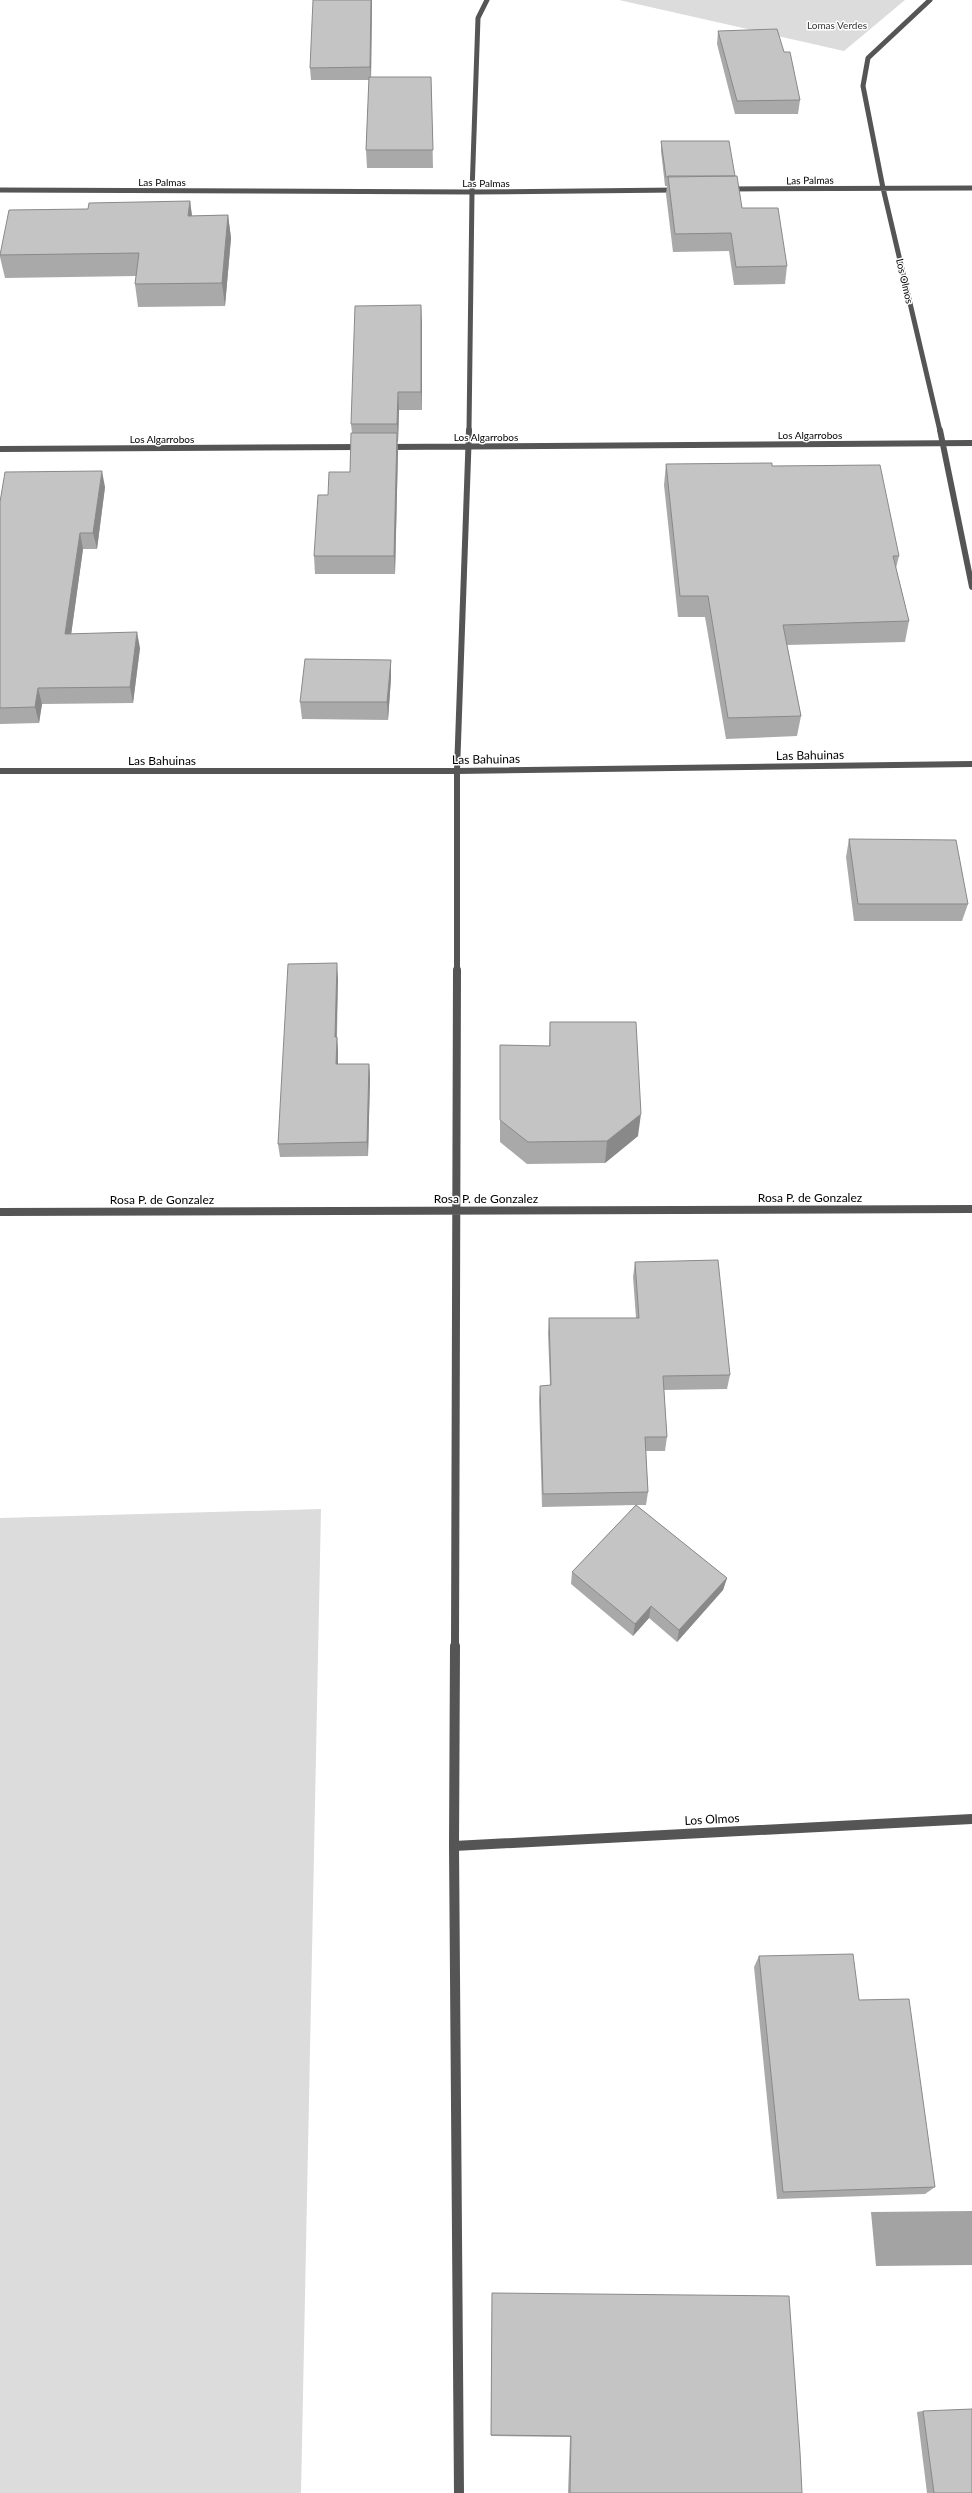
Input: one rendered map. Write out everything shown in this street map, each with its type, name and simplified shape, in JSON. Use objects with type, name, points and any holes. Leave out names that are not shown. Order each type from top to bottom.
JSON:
[{"type":"street","points":[[459,2493],[454,1846],[458,1210],[457,771],[469,446],[472,192],[478,18],[487,0]]},
{"type":"street","name":"Los Olmos","points":[[930,0],[868,58],[863,86],[883,188],[944,444],[972,587]]},
{"type":"street","name":"Las Palmas","points":[[725,189],[972,188]]},
{"type":"street","name":"Las Palmas","points":[[0,190],[472,192],[686,190]]},
{"type":"street","name":"Los Algarrobos","points":[[382,447],[972,443]]},
{"type":"street","name":"Los Algarrobos","points":[[0,449],[366,447]]},
{"type":"street","name":"Las Bahuinas","points":[[0,771],[457,771],[972,764]]},
{"type":"street","name":"Rosa P. de Gonzalez","points":[[0,1212],[972,1208]]},
{"type":"street","name":"Los Olmos","points":[[454,1846],[972,1819]]},
{"type":"green space","name":"Lomas Verdes","points":[[619,0],[905,0],[844,51]]},
{"type":"green space","points":[[321,1509],[301,2493],[0,2493],[0,1518]]},
{"type":"shaded area","points":[[972,2211],[972,2265],[876,2266],[871,2212]]},
{"type":"building","points":[[313,0],[371,0],[370,67],[310,68]]},
{"type":"building","points":[[777,29],[784,52],[790,52],[800,100],[737,101],[718,31]]},
{"type":"building","points":[[369,77],[431,77],[433,150],[366,150]]},
{"type":"building","points":[[661,141],[729,141],[735,176],[666,177]]},
{"type":"building","points":[[668,176],[737,176],[742,208],[778,208],[787,266],[736,267],[731,233],[675,234]]},
{"type":"building","points":[[190,201],[188,216],[228,215],[222,283],[135,284],[139,253],[0,255],[9,210],[88,209],[89,203]]},
{"type":"building","points":[[421,305],[421,392],[398,392],[397,424],[351,424],[355,306]]},
{"type":"building","points":[[351,433],[397,433],[394,556],[314,556],[318,495],[328,495],[329,472],[350,472]]},
{"type":"building","points":[[772,463],[772,466],[880,465],[899,556],[893,556],[909,621],[783,625],[801,716],[728,718],[708,596],[680,596],[666,464]]},
{"type":"building","points":[[102,471],[93,533],[80,533],[65,634],[137,632],[130,687],[38,688],[35,707],[0,708],[0,502],[5,472]]},
{"type":"building","points":[[305,659],[391,660],[387,702],[300,702]]},
{"type":"building","points":[[849,839],[956,840],[968,904],[858,904]]},
{"type":"building","points":[[337,963],[335,1037],[337,1037],[336,1064],[369,1064],[367,1142],[278,1144],[288,964]]},
{"type":"building","points":[[550,1022],[636,1022],[641,1114],[607,1141],[528,1142],[500,1120],[500,1045],[550,1046]]},
{"type":"building","points":[[718,1260],[730,1375],[663,1376],[667,1437],[645,1437],[648,1492],[543,1494],[540,1386],[551,1385],[549,1318],[639,1318],[635,1262]]},
{"type":"building","points":[[636,1505],[727,1578],[679,1630],[651,1606],[635,1624],[572,1572]]},
{"type":"building","points":[[853,1954],[859,2000],[909,1999],[935,2187],[783,2192],[759,1956]]},
{"type":"building","points":[[492,2293],[789,2296],[802,2493],[570,2493],[571,2436],[491,2435]]},
{"type":"building","points":[[972,2409],[972,2493],[934,2493],[923,2411]]}]
